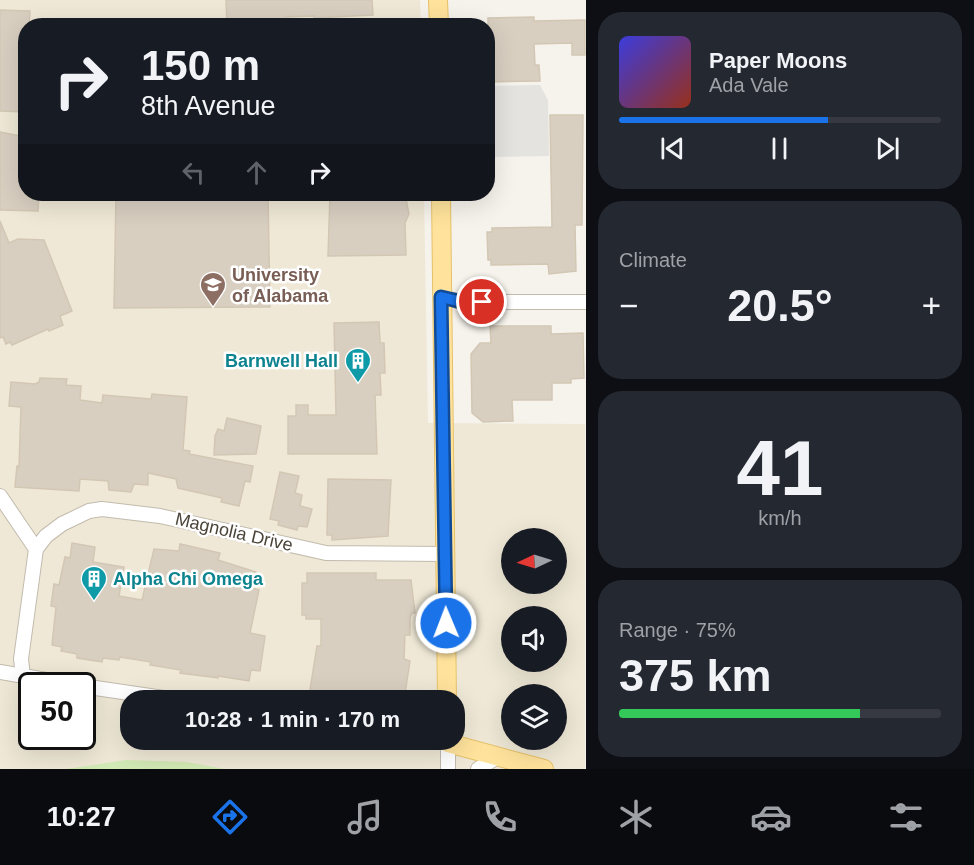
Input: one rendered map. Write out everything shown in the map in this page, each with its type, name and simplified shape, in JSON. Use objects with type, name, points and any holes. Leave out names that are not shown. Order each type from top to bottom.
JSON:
[{"type":"main road","points":[[438,0],[439,18]]},
{"type":"main road","points":[[441,201],[447,690]]},
{"type":"main road","points":[[465,746],[544,769]]},
{"type":"street","points":[[441,297],[462,302],[585,302]]},
{"type":"street","points":[[0,496],[36,549],[21,659],[23,672]]},
{"type":"street","name":"Magnolia Drive","points":[[36,549],[46,536],[62,524],[89,511],[102,509],[160,516],[326,552],[444,554]]},
{"type":"street","points":[[0,672],[18,675]]},
{"type":"street","points":[[96,688],[120,692]]},
{"type":"street","points":[[448,750],[448,769]]},
{"type":"street","points":[[478,769],[499,756]]},
{"type":"shaded area","name":"University of Alabama","points":[[0,0],[420,0],[421,18],[18,18],[18,201],[424,201],[428,423],[585,424],[585,769],[0,769]]},
{"type":"shaded area","points":[[540,85],[548,100],[549,156],[495,157],[495,86]]},
{"type":"green space","points":[[126,760],[187,762],[225,769],[66,769]]},
{"type":"building","points":[[226,0],[372,0],[373,15],[227,18]]},
{"type":"building","points":[[0,10],[30,11],[30,18],[18,18],[18,112],[0,111]]},
{"type":"building","points":[[534,17],[534,21],[585,20],[585,55],[572,55],[572,43],[534,44],[535,65],[539,65],[540,81],[495,82],[495,18],[488,18]]},
{"type":"building","points":[[550,115],[583,115],[582,225],[575,225],[576,271],[549,274],[548,264],[491,265],[491,260],[488,260],[487,232],[492,232],[492,228],[552,227]]},
{"type":"building","points":[[0,132],[18,135],[18,201],[39,201],[38,211],[0,210]]},
{"type":"building","points":[[116,201],[268,201],[270,307],[114,308]]},
{"type":"building","points":[[330,201],[406,201],[409,214],[405,223],[406,255],[328,256]]},
{"type":"building","points":[[0,221],[9,243],[18,239],[44,240],[72,311],[60,316],[63,325],[12,345],[10,342],[6,344],[3,337],[0,338]]},
{"type":"building","name":"Barnwell Hall","points":[[379,322],[380,343],[384,343],[385,373],[380,373],[381,395],[375,395],[377,454],[288,454],[288,416],[296,416],[296,405],[308,405],[308,415],[336,415],[334,323]]},
{"type":"building","points":[[490,326],[551,326],[551,334],[583,333],[584,378],[571,379],[571,383],[552,383],[552,400],[512,400],[513,421],[483,422],[472,413],[471,354],[480,343],[491,343]]},
{"type":"building","points":[[40,378],[67,379],[66,385],[81,386],[80,400],[102,403],[103,395],[151,399],[152,394],[187,397],[183,450],[190,451],[189,454],[253,466],[250,482],[245,481],[239,506],[221,502],[222,498],[178,488],[176,479],[148,473],[148,485],[134,484],[131,492],[109,490],[108,481],[80,479],[79,491],[15,487],[17,466],[19,467],[21,407],[9,406],[11,382],[35,384]]},
{"type":"building","points":[[227,418],[261,426],[256,454],[214,455],[215,436],[218,429],[224,431]]},
{"type":"building","points":[[280,472],[299,476],[295,493],[302,495],[300,506],[312,509],[307,527],[298,526],[297,530],[278,525],[279,521],[270,519]]},
{"type":"building","points":[[328,479],[391,480],[388,536],[332,540],[332,535],[327,535]]},
{"type":"building","points":[[72,543],[95,547],[93,562],[124,567],[119,596],[142,600],[154,549],[179,551],[180,544],[220,553],[218,560],[256,572],[253,588],[259,590],[250,633],[265,636],[260,671],[251,670],[249,681],[218,676],[218,678],[180,673],[181,670],[120,657],[119,660],[103,658],[102,662],[77,658],[77,654],[61,651],[62,647],[52,645],[56,607],[51,606],[54,584],[59,585],[65,557],[70,558]]},
{"type":"building","points":[[307,573],[376,573],[376,580],[411,580],[415,613],[412,613],[410,618],[410,635],[405,635],[404,659],[410,661],[406,690],[310,690],[317,646],[321,646],[321,619],[306,619],[306,615],[302,615],[302,583],[307,583]]},
{"type":"place","name":"University of Alabama","points":[[213,308]]},
{"type":"place","name":"Barnwell Hall","points":[[358,384]]},
{"type":"place","name":"Alpha Chi Omega","points":[[94,602]]},
{"type":"route","points":[[446,623],[441,297],[462,302],[482,302]]}]
